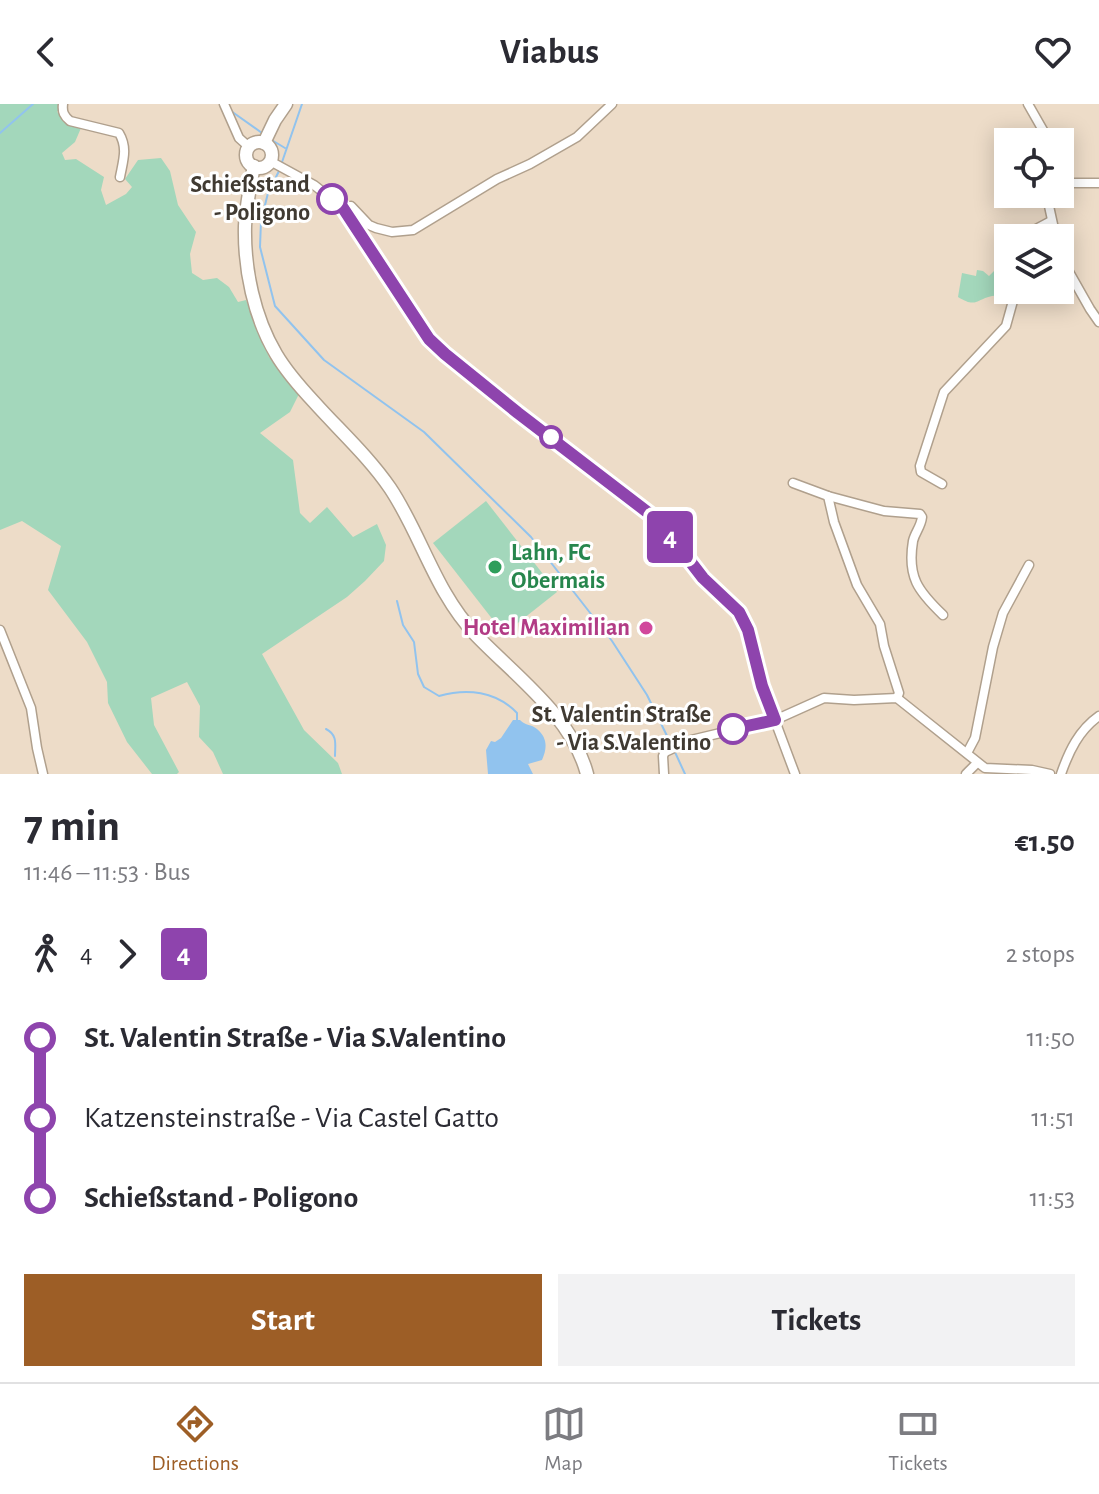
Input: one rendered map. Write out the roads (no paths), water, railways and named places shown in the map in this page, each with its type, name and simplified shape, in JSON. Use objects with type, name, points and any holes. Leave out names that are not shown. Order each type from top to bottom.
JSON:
[{"type":"main road","points":[[266,138],[274,163],[254,166],[247,158],[249,147],[266,138],[286,104]]},
{"type":"main road","points":[[254,166],[247,203],[246,254],[255,303],[275,353],[290,374],[373,465],[392,491],[438,581],[456,609],[473,632],[533,688],[560,721],[587,774]]},
{"type":"street","points":[[63,104],[62,110],[70,121],[119,133],[125,152],[120,177]]},
{"type":"street","points":[[224,104],[239,138],[249,147]]},
{"type":"street","points":[[343,208],[351,206],[376,228],[392,232],[413,230],[497,179],[577,137],[612,104]]},
{"type":"street","points":[[1028,104],[1042,128]]},
{"type":"street","points":[[274,163],[314,185],[343,208],[429,339],[518,413],[659,521],[703,578],[739,612],[748,630],[762,686],[795,774]]},
{"type":"street","points":[[1074,183],[1099,183]]},
{"type":"street","points":[[1051,208],[1052,224]]},
{"type":"street","points":[[1045,224],[1051,221]]},
{"type":"street","points":[[1074,281],[1099,322]]},
{"type":"street","points":[[942,484],[921,472],[920,466],[944,392],[1006,326],[1012,304]]},
{"type":"street","points":[[793,483],[884,511],[920,514],[922,525],[914,536],[912,571],[919,590],[943,615]]},
{"type":"street","points":[[828,496],[857,585],[880,624],[900,703],[985,768],[1050,774]]},
{"type":"street","points":[[967,753],[975,738],[1003,613],[1029,565]]},
{"type":"street","points":[[0,630],[31,708],[43,774]]},
{"type":"street","points":[[664,774],[665,752],[711,734],[775,720],[824,698],[897,698]]},
{"type":"street","points":[[1061,774],[1076,740],[1099,716]]},
{"type":"street","points":[[966,774],[977,763]]},
{"type":"water","points":[[513,720],[520,720],[541,732],[546,744],[542,760],[528,764],[533,774],[488,774],[486,750],[491,741],[501,738]]},
{"type":"waterway","points":[[0,133],[33,104]]},
{"type":"waterway","points":[[281,165],[302,104]]},
{"type":"waterway","points":[[231,111],[262,133]]},
{"type":"waterway","points":[[270,139],[285,148]]},
{"type":"waterway","points":[[279,171],[268,193],[261,221],[260,247],[275,306],[324,360],[424,432],[531,537],[612,641],[647,695],[671,744]]},
{"type":"waterway","points":[[397,601],[403,625],[414,642],[418,674],[424,687],[439,696],[460,692],[490,696],[517,713],[517,720]]},
{"type":"waterway","points":[[326,729],[334,737],[335,756]]},
{"type":"waterway","points":[[674,750],[685,774]]},
{"type":"place","name":"Schießstand - Poligono","points":[[332,199]]},
{"type":"place","name":"Lahn, FC Obermais","points":[[495,567]]},
{"type":"place","name":"Hotel Maximilian","points":[[646,628]]},
{"type":"place","name":"St. Valentin Straße - Via S.Valentino","points":[[733,729]]}]
